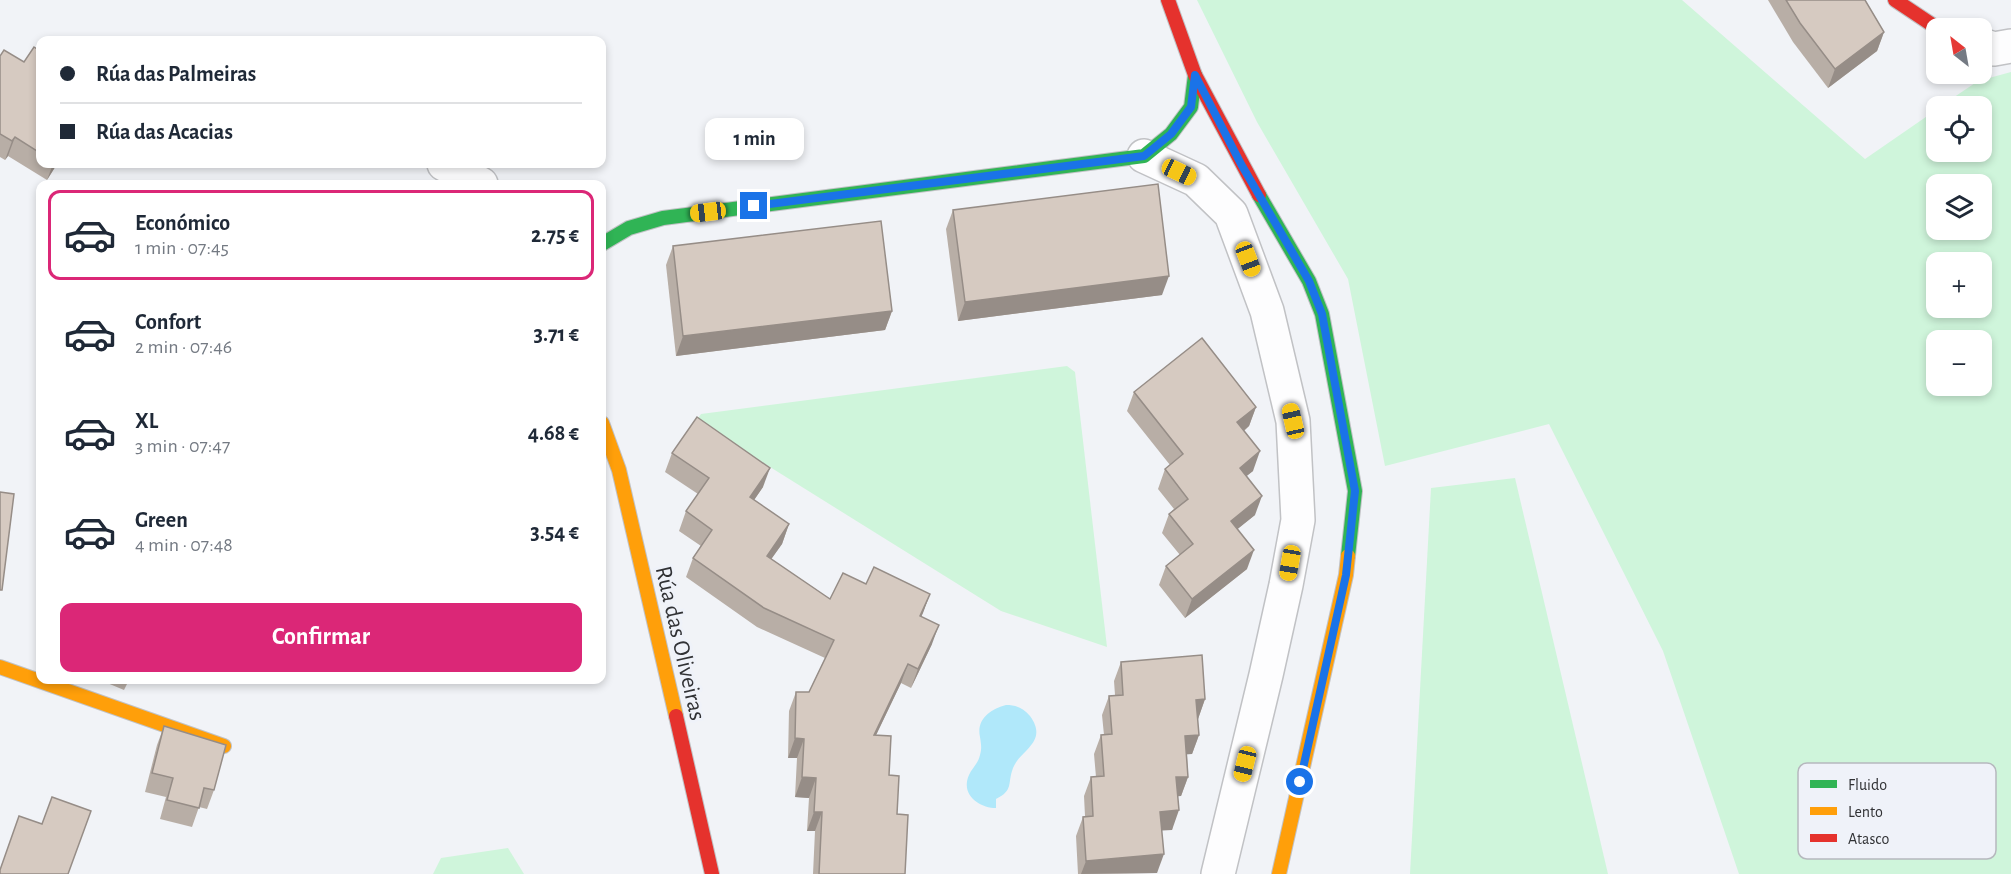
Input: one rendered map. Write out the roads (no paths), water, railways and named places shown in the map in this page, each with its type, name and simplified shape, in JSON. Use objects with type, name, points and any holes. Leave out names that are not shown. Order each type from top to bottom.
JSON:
[{"type":"street","points":[[1168,0],[1195,75],[1241,164],[1309,281],[1322,314],[1355,491],[1346,575],[1280,874]]},
{"type":"street","points":[[1895,0],[1926,21]]},
{"type":"street","points":[[1992,48],[2011,45]]},
{"type":"street","points":[[606,242],[629,228],[663,218],[1144,156],[1171,134],[1191,107],[1195,75]]},
{"type":"street","points":[[1144,156],[1196,180],[1231,214]]},
{"type":"street","points":[[1218,874],[1271,653],[1298,520],[1293,421],[1267,311],[1231,214],[1232,200],[1242,179],[1241,164]]},
{"type":"street","points":[[451,168],[474,180]]},
{"type":"street","name":"Rúa das Oliveiras","points":[[606,434],[619,470],[712,874]]},
{"type":"street","points":[[0,667],[36,680]]},
{"type":"street","points":[[48,684],[224,746]]},
{"type":"water","points":[[1006,705],[1019,708],[1027,713],[1035,725],[1036,733],[1035,739],[1013,768],[1008,789],[996,799],[996,808],[984,806],[973,799],[967,789],[967,782],[980,755],[980,725],[990,712]]}]
